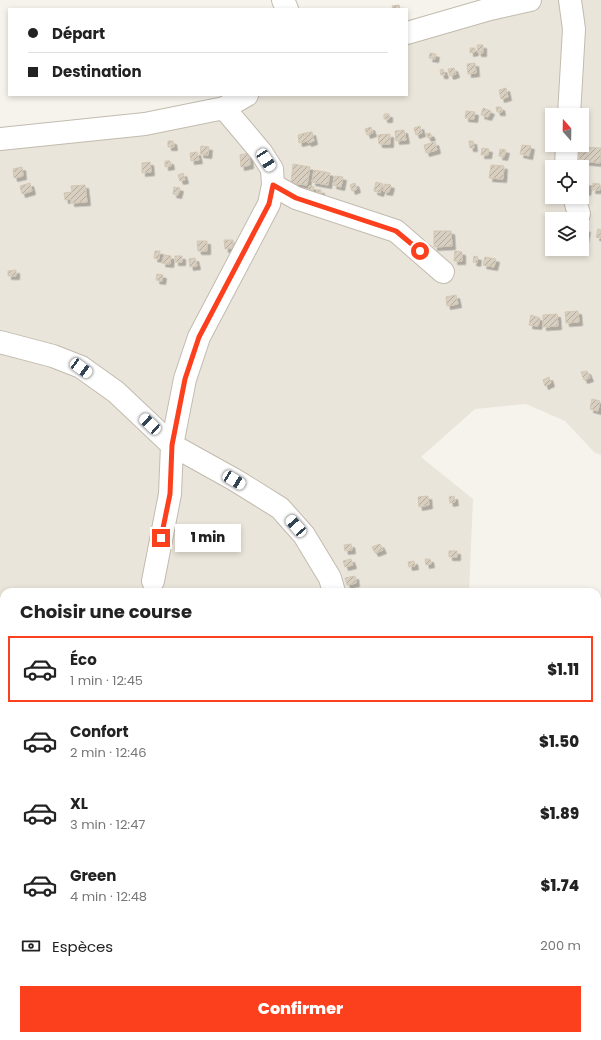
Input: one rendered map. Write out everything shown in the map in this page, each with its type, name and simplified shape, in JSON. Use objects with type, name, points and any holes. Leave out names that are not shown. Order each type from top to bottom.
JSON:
[{"type":"street","points":[[408,33],[490,9],[530,0]]},
{"type":"street","points":[[569,108],[574,29],[570,0]]},
{"type":"street","points":[[0,139],[145,124],[224,108],[245,96]]},
{"type":"street","points":[[153,581],[170,494],[172,445],[185,379],[199,337],[269,204],[273,185],[272,169],[261,152],[224,108]]},
{"type":"street","points":[[273,185],[296,198],[396,231],[443,272]]},
{"type":"street","points":[[0,342],[53,356],[81,368],[116,392],[172,445],[280,508],[304,535],[330,578],[333,588]]},
{"type":"shaded area","points":[[530,0],[601,0],[601,455],[595,453],[565,421],[526,404],[475,409],[421,457],[473,499],[469,588],[0,588],[0,139],[241,96],[408,96],[408,33]]},
{"type":"building","points":[[399,5],[400,8],[393,8],[392,6]]},
{"type":"building","points":[[477,45],[483,45],[483,53],[478,53]]},
{"type":"building","points":[[470,48],[475,48],[475,52],[470,53]]},
{"type":"building","points":[[430,53],[436,54],[435,59],[429,58]]},
{"type":"building","points":[[475,63],[476,73],[468,74],[467,64]]},
{"type":"building","points":[[454,68],[456,74],[450,76],[448,69]]},
{"type":"building","points":[[443,69],[445,75],[441,75],[440,70]]},
{"type":"building","points":[[506,88],[508,97],[501,99],[499,90]]},
{"type":"building","points":[[496,107],[501,107],[502,112],[497,112]]},
{"type":"building","points":[[483,108],[491,111],[488,117],[481,115]]},
{"type":"building","points":[[466,111],[475,112],[474,119],[465,118]]},
{"type":"building","points":[[384,114],[389,114],[389,119],[384,119]]},
{"type":"building","points":[[420,126],[422,133],[416,135],[414,128]]},
{"type":"building","points":[[371,127],[373,133],[367,135],[365,129]]},
{"type":"building","points":[[404,130],[406,140],[396,141],[395,131]]},
{"type":"building","points":[[312,132],[314,141],[308,143],[305,133]]},
{"type":"building","points":[[305,133],[307,141],[299,143],[298,135]]},
{"type":"building","points":[[430,133],[432,137],[428,138],[426,134]]},
{"type":"building","points":[[390,134],[390,144],[379,144],[378,135]]},
{"type":"building","points":[[168,141],[173,141],[174,147],[168,147]]},
{"type":"building","points":[[469,141],[473,141],[474,148],[470,148]]},
{"type":"building","points":[[435,142],[437,150],[426,153],[424,145]]},
{"type":"building","points":[[522,145],[531,146],[529,156],[520,154]]},
{"type":"building","points":[[201,146],[209,147],[208,155],[200,154]]},
{"type":"building","points":[[589,147],[601,148],[600,163],[589,162],[589,160],[579,160],[580,152],[589,152]]},
{"type":"building","points":[[482,148],[489,149],[488,155],[481,155]]},
{"type":"building","points":[[500,149],[506,150],[504,157],[499,156]]},
{"type":"building","points":[[197,152],[199,160],[191,161],[190,153]]},
{"type":"building","points":[[249,153],[250,165],[241,167],[240,155]]},
{"type":"building","points":[[165,161],[170,161],[171,166],[165,167]]},
{"type":"building","points":[[150,162],[151,172],[142,173],[142,163]]},
{"type":"building","points":[[293,164],[310,167],[307,185],[291,183]]},
{"type":"building","points":[[491,165],[504,166],[503,179],[489,178]]},
{"type":"building","points":[[22,167],[23,176],[14,178],[13,169]]},
{"type":"building","points":[[314,170],[330,173],[328,185],[312,182]]},
{"type":"building","points":[[183,173],[185,180],[180,181],[178,175]]},
{"type":"building","points":[[335,176],[343,177],[341,187],[333,185]]},
{"type":"building","points":[[376,182],[383,184],[380,193],[374,191]]},
{"type":"building","points":[[30,183],[32,191],[22,194],[20,186]]},
{"type":"building","points":[[355,183],[357,189],[352,191],[350,185]]},
{"type":"building","points":[[593,183],[600,184],[600,190],[592,190]]},
{"type":"building","points":[[385,184],[391,185],[389,192],[383,191]]},
{"type":"building","points":[[85,185],[87,202],[71,203],[71,199],[65,200],[64,193],[72,192],[71,186]]},
{"type":"building","points":[[309,186],[314,187],[313,192],[308,191]]},
{"type":"building","points":[[174,187],[180,188],[178,195],[173,194]]},
{"type":"building","points":[[317,190],[321,190],[321,194],[317,195]]},
{"type":"building","points":[[598,229],[601,230],[601,238],[596,237]]},
{"type":"building","points":[[434,231],[451,231],[452,246],[434,247]]},
{"type":"building","points":[[224,240],[233,240],[233,248],[225,249]]},
{"type":"building","points":[[197,241],[207,241],[207,251],[198,251]]},
{"type":"building","points":[[155,251],[160,251],[159,259],[154,258]]},
{"type":"building","points":[[455,251],[462,252],[462,261],[454,261]]},
{"type":"building","points":[[164,255],[171,256],[170,264],[162,263]]},
{"type":"building","points":[[175,256],[182,256],[182,262],[175,262]]},
{"type":"building","points":[[474,256],[478,257],[477,263],[473,262]]},
{"type":"building","points":[[485,257],[496,259],[494,267],[483,265]]},
{"type":"building","points":[[195,258],[197,266],[190,267],[189,259]]},
{"type":"building","points":[[16,270],[16,276],[8,276],[8,271]]},
{"type":"building","points":[[157,274],[163,275],[162,281],[156,280]]},
{"type":"building","points":[[456,295],[458,304],[447,306],[446,297]]},
{"type":"building","points":[[578,311],[579,322],[566,323],[565,312]]},
{"type":"building","points":[[557,314],[558,326],[543,327],[543,315]]},
{"type":"building","points":[[531,315],[540,318],[538,326],[529,325]]},
{"type":"building","points":[[587,371],[590,378],[584,380],[581,372]]},
{"type":"building","points":[[549,377],[551,383],[545,386],[543,380]]},
{"type":"building","points":[[592,399],[600,401],[598,411],[590,409]]},
{"type":"building","points":[[428,496],[429,505],[419,507],[418,497]]},
{"type":"building","points":[[454,496],[455,502],[450,503],[449,497]]},
{"type":"building","points":[[351,544],[352,550],[345,551],[344,545]]},
{"type":"building","points":[[380,544],[383,550],[375,553],[372,547]]},
{"type":"building","points":[[449,551],[457,551],[457,557],[449,557]]},
{"type":"building","points":[[351,559],[353,565],[345,567],[343,561]]},
{"type":"building","points":[[425,559],[430,559],[431,564],[426,565]]},
{"type":"building","points":[[414,561],[415,566],[409,567],[408,562]]},
{"type":"building","points":[[355,576],[356,583],[347,585],[345,578]]},
{"type":"route","points":[[161,538],[170,494],[172,445],[185,379],[199,337],[269,204],[273,185],[296,198],[396,231],[420,251]]}]
